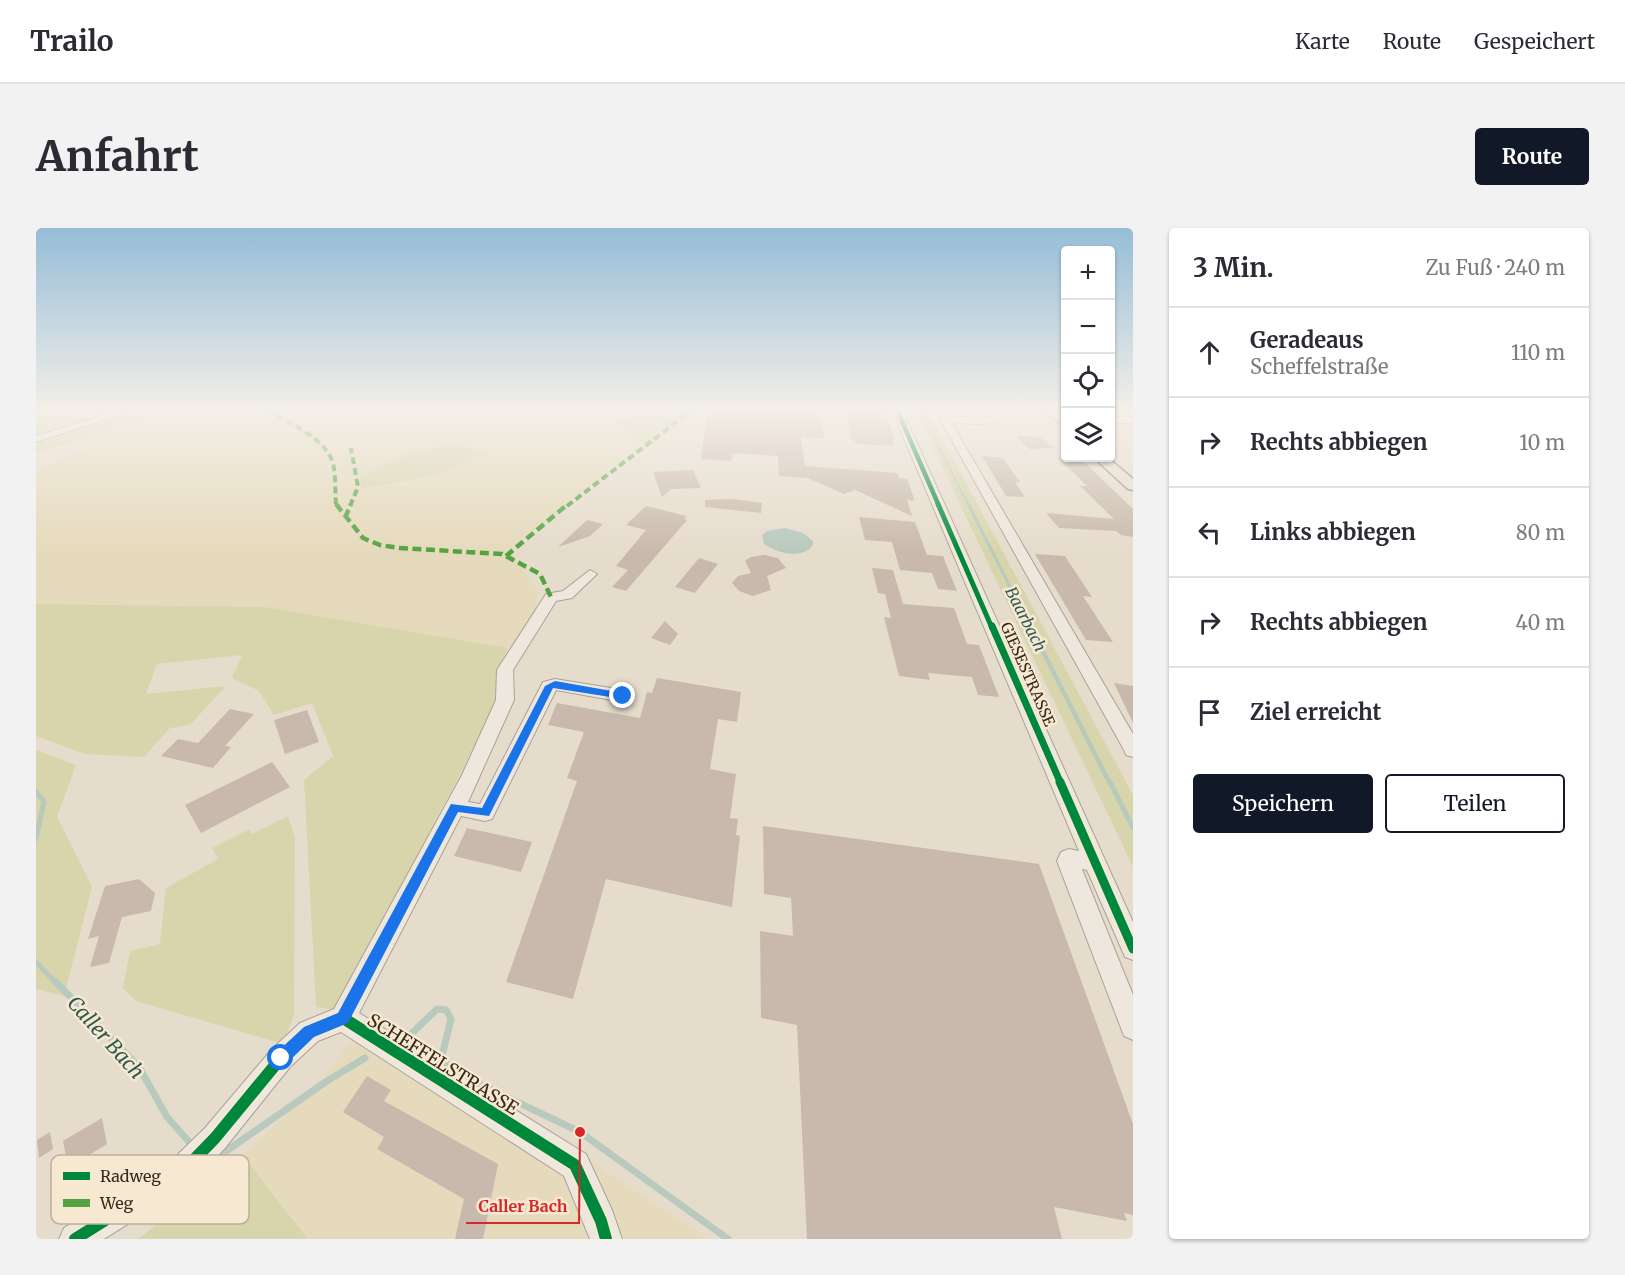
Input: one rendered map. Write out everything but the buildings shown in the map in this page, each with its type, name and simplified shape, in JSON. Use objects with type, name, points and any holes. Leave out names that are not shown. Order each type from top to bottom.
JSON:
[{"type":"main road","points":[[1106,462],[1133,486]]},
{"type":"street","name":"GIESESTRASSE","points":[[918,457],[1133,949]]},
{"type":"street","points":[[967,457],[1133,750]]},
{"type":"street","points":[[198,1155],[281,1058],[309,1032],[343,1018],[472,774],[505,700],[504,670],[551,597],[567,595],[590,574]]},
{"type":"street","points":[[455,807],[485,813],[549,686],[555,684],[623,696]]},
{"type":"street","points":[[1096,862],[1069,858],[1068,861],[1133,1028]]},
{"type":"street","name":"SCHEFFELSTRASSE","points":[[343,1018],[575,1166],[601,1221],[606,1239]]},
{"type":"street","points":[[75,1239],[99,1224]]},
{"type":"shaded area","points":[[67,457],[633,457],[599,479],[510,549],[539,593],[528,630],[508,648],[265,607],[36,604],[36,470]]},
{"type":"shaded area","points":[[401,457],[478,457],[441,472],[361,488],[360,475]]},
{"type":"shaded area","points":[[938,457],[952,457],[1133,795],[1133,867]]},
{"type":"shaded area","points":[[785,528],[803,533],[813,541],[813,545],[808,550],[789,554],[764,544],[762,535],[767,531]]},
{"type":"shaded area","points":[[36,604],[265,607],[508,648],[496,675],[499,700],[336,1010],[316,1007],[304,780],[333,756],[312,703],[274,715],[259,691],[232,678],[242,655],[157,664],[146,694],[226,686],[190,725],[170,728],[144,757],[85,754],[36,736]]},
{"type":"shaded area","points":[[36,750],[76,765],[57,817],[92,887],[64,996],[36,989]]},
{"type":"shaded area","points":[[288,816],[295,838],[294,1015],[283,1044],[136,1001],[123,988],[130,951],[160,944],[166,888],[218,859],[212,848],[250,829],[252,834]]},
{"type":"shaded area","points":[[371,1017],[709,1239],[308,1239],[249,1164],[249,1155],[244,1155],[324,1076]]},
{"type":"shaded area","points":[[249,1164],[308,1239],[138,1239],[157,1224],[249,1224]]},
{"type":"waterway","name":"Baarbach","points":[[944,457],[969,506]]},
{"type":"waterway","name":"Baarbach","points":[[968,504],[1031,628]]},
{"type":"waterway","name":"Baarbach","points":[[1030,626],[1110,784]]},
{"type":"waterway","name":"Baarbach","points":[[1110,782],[1133,828]]},
{"type":"waterway","name":"Caller Bach","points":[[36,792],[44,801],[36,839]]},
{"type":"waterway","name":"Caller Bach","points":[[36,962],[57,984]]},
{"type":"waterway","name":"Caller Bach","points":[[56,982],[139,1067],[167,1117],[191,1144]]},
{"type":"waterway","name":"Caller Bach","points":[[410,1035],[437,1009],[446,1010],[451,1019],[441,1060],[467,1078],[580,1132],[728,1239]]},
{"type":"waterway","name":"Caller Bach","points":[[220,1155],[327,1081],[365,1058]]},
{"type":"marked path","points":[[330,457],[333,464],[336,506],[363,538],[380,545],[399,548],[502,554],[540,574],[551,597]]},
{"type":"marked path","points":[[345,518],[358,487],[353,457]]},
{"type":"marked path","points":[[506,556],[628,457]]},
{"type":"cycle path","points":[[918,457],[1133,949]]},
{"type":"cycle path","points":[[198,1155],[281,1058],[309,1032],[343,1018],[575,1165],[601,1221],[606,1239]]},
{"type":"cycle path","points":[[75,1239],[99,1224]]},
{"type":"place","name":"Caller Bach","points":[[580,1132]]},
{"type":"route","points":[[281,1058],[309,1032],[343,1018],[455,807],[485,813],[549,686],[555,684],[623,696]]}]
